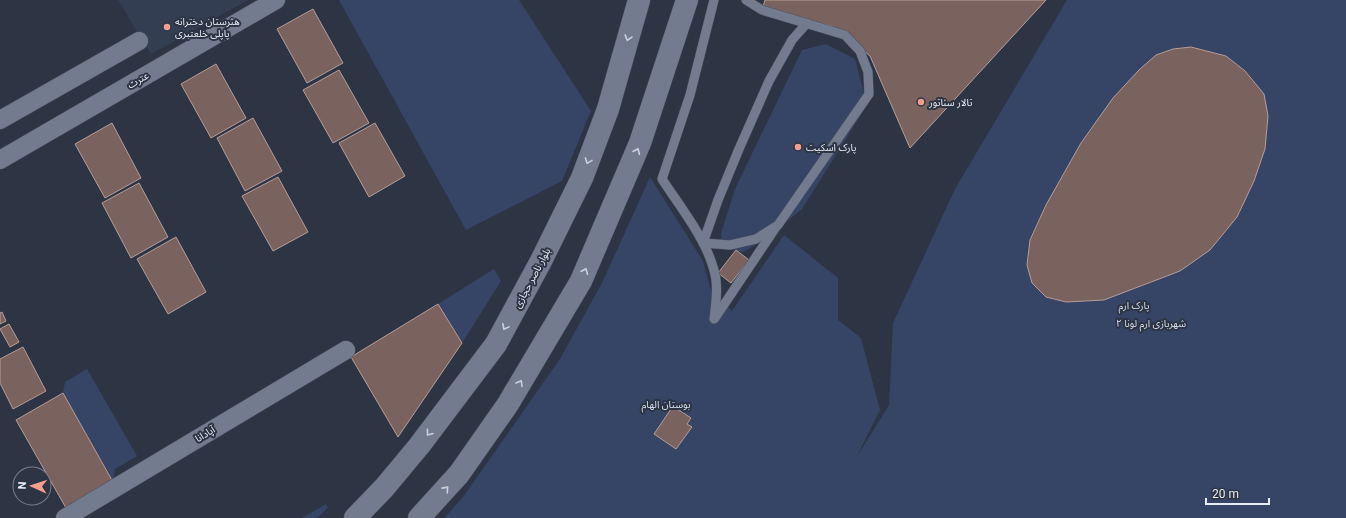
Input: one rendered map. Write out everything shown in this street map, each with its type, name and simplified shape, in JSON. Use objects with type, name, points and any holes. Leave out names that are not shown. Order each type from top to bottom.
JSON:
[{"type":"main road","name":"بلوار ناصر حجازی","points":[[355,518],[384,488],[418,446],[496,344],[504,330],[541,261],[582,178],[608,109],[639,0]]},
{"type":"main road","points":[[419,518],[459,474],[508,404],[581,281],[640,143],[687,0]]},
{"type":"street","name":"عترت","points":[[0,160],[276,0]]},
{"type":"street","points":[[0,120],[139,41]]},
{"type":"street","name":"آپادانا","points":[[65,518],[346,350]]},
{"type":"lane","points":[[714,0],[690,95],[662,179],[703,243],[714,267],[717,293],[714,319],[869,94],[868,72],[860,51],[846,35],[762,10],[746,0]]},
{"type":"lane","points":[[703,243],[727,178],[769,81],[792,40],[807,23]]},
{"type":"lane","points":[[703,243],[736,244],[756,239],[778,225]]},
{"type":"shaded area","name":"هنرستان دخترانه پاپلی خلعتبری","points":[[118,0],[248,0],[151,54]]},
{"type":"green space","points":[[339,0],[519,0],[591,111],[562,181],[466,230]]},
{"type":"green space","name":"پارک ارم","points":[[1067,0],[1346,0],[1346,518],[444,518],[463,497],[560,359],[603,281],[650,177],[703,261],[710,288],[732,311],[784,235],[838,278],[838,320],[861,338],[880,410],[856,458],[889,405],[893,323],[955,189]]},
{"type":"green space","name":"پارک اسکیت","points":[[826,44],[855,59],[867,105],[802,209],[764,240],[743,252],[723,248],[721,233],[735,189],[802,50]]},
{"type":"green space","points":[[494,269],[501,281],[462,343],[438,304]]},
{"type":"green space","points":[[87,369],[137,456],[115,469],[113,482],[63,393],[65,382]]},
{"type":"green space","points":[[326,504],[328,508],[317,518],[302,518]]},
{"type":"building","name":"تالار سناتور","points":[[765,0],[1046,0],[910,148],[870,56],[832,26],[762,10]]},
{"type":"building","points":[[313,9],[343,63],[307,83],[277,29]]},
{"type":"building","points":[[1191,47],[1226,56],[1245,71],[1264,94],[1268,116],[1265,149],[1254,181],[1237,217],[1210,250],[1180,271],[1104,300],[1066,302],[1046,297],[1032,283],[1027,265],[1030,240],[1046,205],[1081,143],[1113,98],[1139,70],[1156,55],[1173,49]]},
{"type":"building","points":[[216,64],[246,118],[211,138],[181,84]]},
{"type":"building","points":[[339,70],[369,123],[333,143],[303,90]]},
{"type":"building","points":[[253,118],[282,171],[245,191],[217,138]]},
{"type":"building","points":[[112,123],[141,178],[105,198],[75,144]]},
{"type":"building","points":[[375,123],[405,176],[369,197],[339,143]]},
{"type":"building","points":[[278,177],[308,232],[273,251],[242,196]]},
{"type":"building","points":[[139,183],[168,237],[131,258],[102,203]]},
{"type":"building","points":[[176,237],[206,292],[168,314],[137,259]]},
{"type":"building","points":[[736,250],[749,260],[731,283],[718,273]]},
{"type":"building","points":[[438,304],[462,343],[398,437],[351,357]]},
{"type":"building","points":[[2,312],[6,321],[0,324],[0,313]]},
{"type":"building","points":[[9,324],[19,342],[10,347],[0,329]]},
{"type":"building","points":[[23,347],[46,391],[13,409],[0,383],[0,359]]},
{"type":"building","points":[[63,393],[113,482],[66,508],[52,483],[52,466],[42,466],[16,420]]},
{"type":"building","points":[[673,406],[691,418],[687,424],[692,427],[676,449],[654,434]]},
{"type":"place","name":"هنرستان دخترانه پاپلی خلعتبری","points":[[167,27]]},
{"type":"place","name":"تالار سناتور","points":[[921,102]]},
{"type":"place","name":"پارک اسکیت","points":[[798,147]]},
{"type":"park label","name":"شهربازی ارم لونا ۲","points":[[1151,323]]},
{"type":"park label","name":"بوستان الهام","points":[[666,404]]}]
